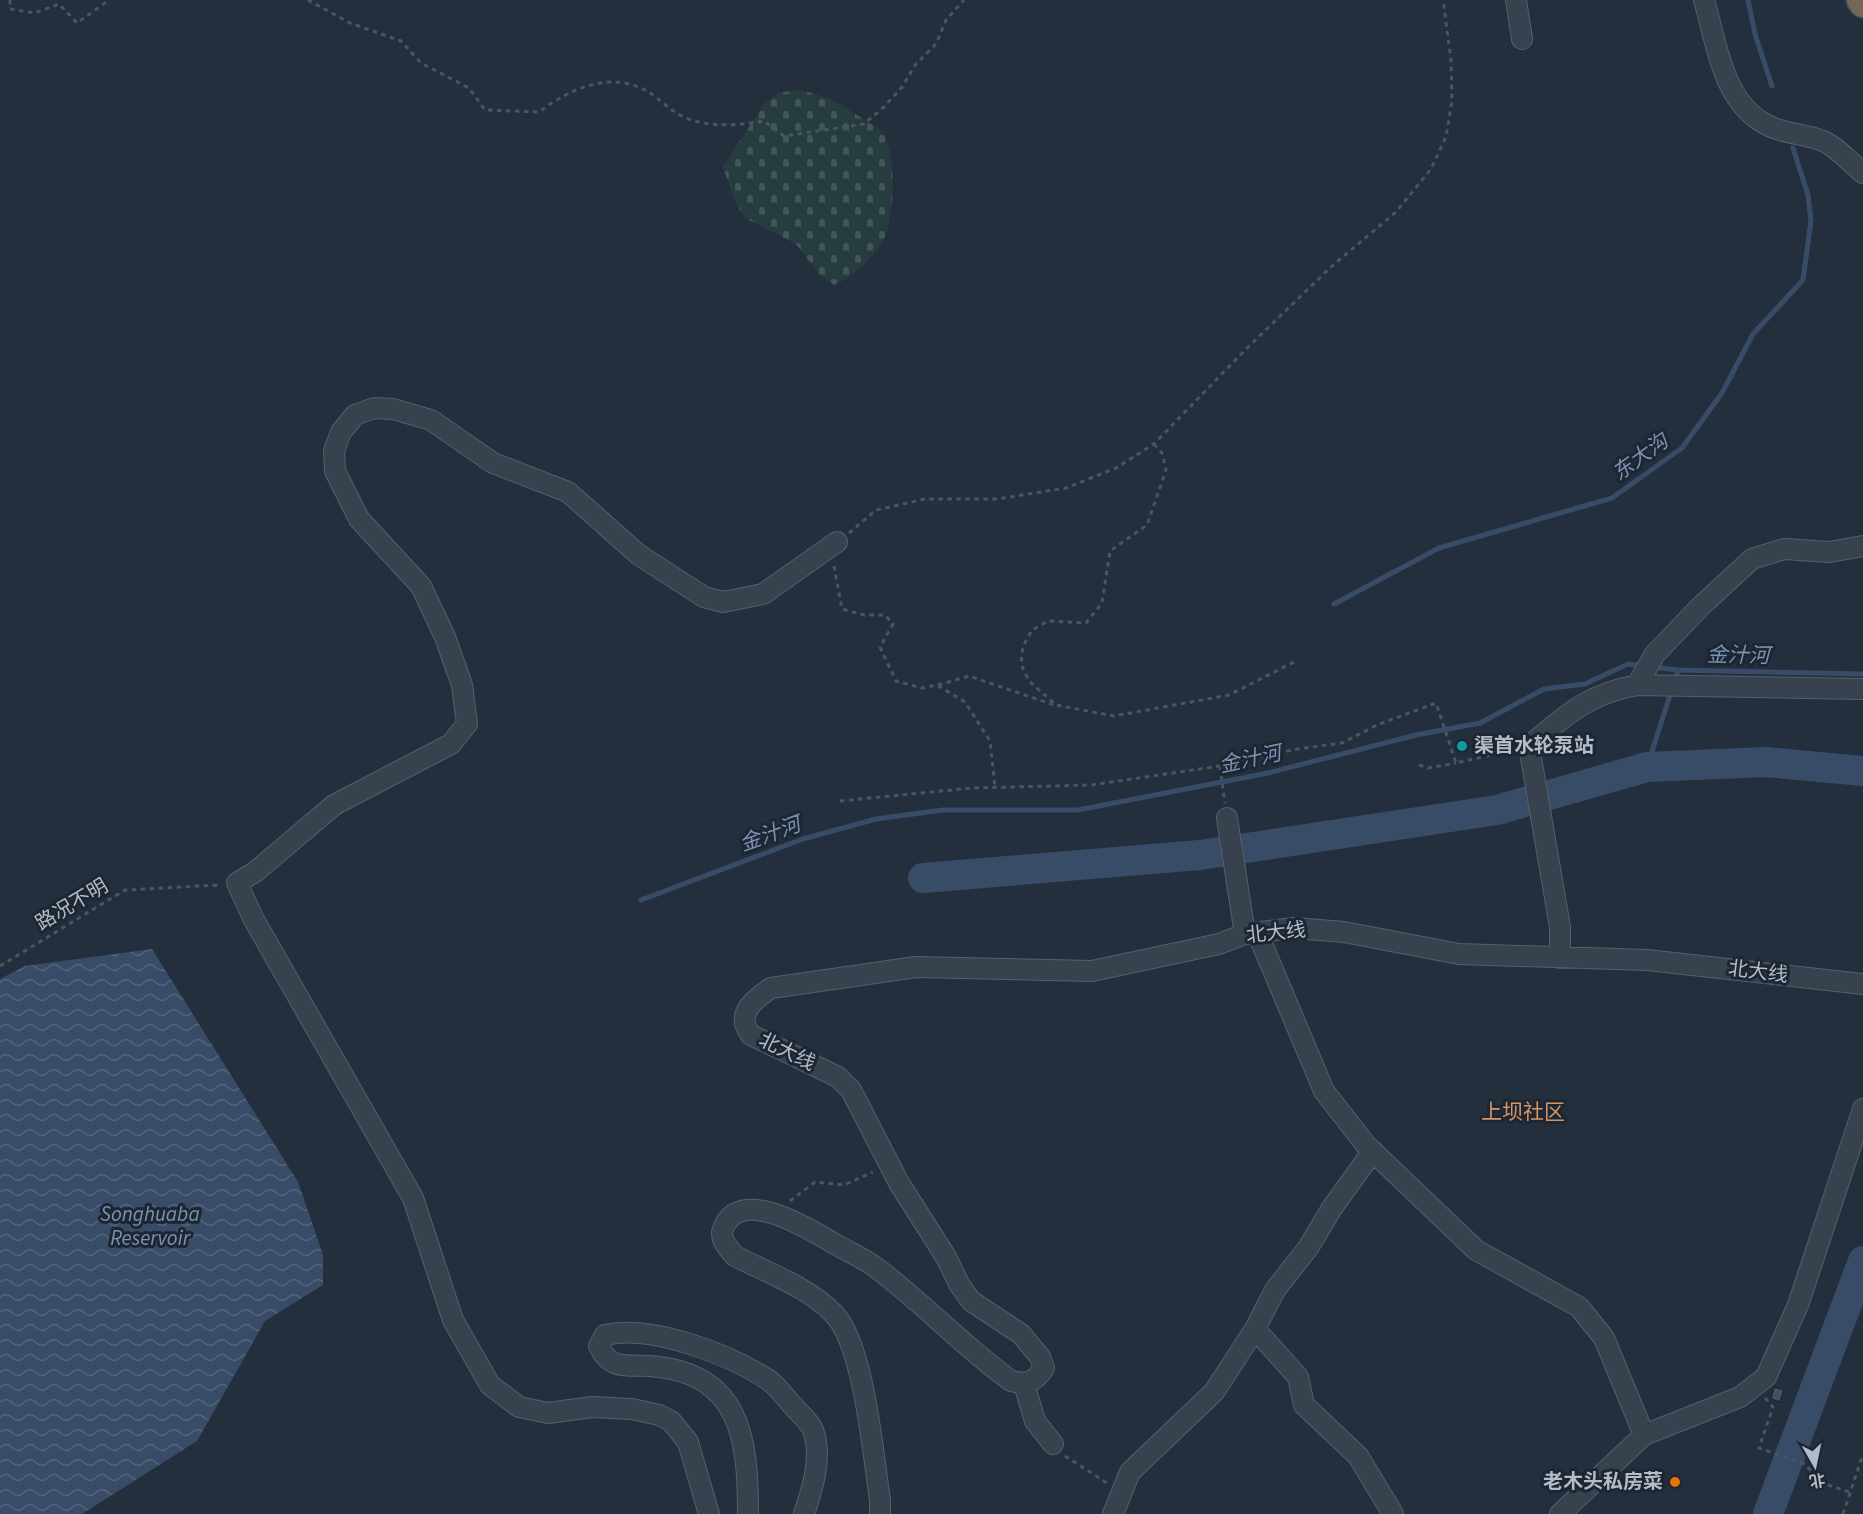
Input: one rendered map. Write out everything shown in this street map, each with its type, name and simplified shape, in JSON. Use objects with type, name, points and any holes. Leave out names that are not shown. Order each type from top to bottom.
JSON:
[{"type":"street","points":[[1516,0],[1522,39]]},
{"type":"street","points":[[1704,0],[1728,84],[1742,106],[1761,122],[1781,131],[1825,142],[1863,173]]},
{"type":"street","points":[[709,1514],[688,1442],[671,1421],[659,1415],[633,1409],[592,1407],[548,1413],[519,1407],[490,1385],[453,1320],[413,1198],[253,918],[237,883],[255,872],[334,805],[451,744],[467,724],[462,685],[449,646],[421,586],[359,519],[335,471],[334,451],[341,432],[355,415],[374,408],[393,409],[431,420],[493,463],[568,492],[639,555],[704,597],[714,600],[723,602],[763,594],[837,542]]},
{"type":"street","points":[[1647,680],[1654,654],[1752,559],[1784,549],[1829,552],[1863,546]]},
{"type":"street","points":[[1560,958],[1560,927],[1529,746],[1579,704],[1615,689],[1647,680],[1722,688],[1863,689]]},
{"type":"street","points":[[1227,818],[1239,899],[1251,933],[1324,1091],[1372,1151],[1476,1250],[1579,1307],[1604,1338],[1644,1435]]},
{"type":"street","name":"北大线","points":[[1024,1384],[1036,1380],[1044,1368],[1040,1357],[1021,1334],[971,1301],[890,1164],[851,1090],[838,1077],[751,1035],[744,1026],[745,1012],[755,999],[771,988],[916,967],[1092,971],[1219,944],[1251,933],[1294,928],[1334,931],[1459,954],[1647,960],[1863,984]]},
{"type":"street","points":[[1560,1514],[1644,1435],[1740,1397],[1766,1377],[1776,1360],[1798,1305],[1863,1109]]},
{"type":"street","points":[[1113,1514],[1130,1472],[1214,1392],[1255,1329],[1275,1290],[1308,1248],[1332,1208],[1372,1151]]},
{"type":"street","points":[[880,1514],[880,1500],[858,1363],[843,1325],[815,1297],[735,1256],[726,1246],[721,1233],[726,1221],[736,1214],[762,1210],[774,1213],[798,1223],[877,1268],[1000,1373],[1011,1381],[1024,1384],[1035,1421],[1053,1444]]},
{"type":"street","points":[[1255,1329],[1298,1377],[1305,1405],[1358,1456],[1394,1514]]},
{"type":"street","points":[[747,1514],[748,1474],[742,1441],[733,1412],[719,1391],[674,1369],[617,1364],[605,1359],[599,1346],[605,1335],[618,1332],[644,1334],[697,1346],[735,1362],[772,1383],[814,1431],[816,1454],[813,1484],[804,1514]]},
{"type":"path","points":[[10,0],[10,9],[35,13],[59,4],[77,23],[109,0]]},
{"type":"path","points":[[308,0],[350,23],[401,41],[421,63],[469,88],[485,110],[539,112],[560,96],[584,85],[612,83],[641,88],[687,119],[738,125],[764,121],[784,136],[864,124],[902,87],[916,64],[936,44],[946,20],[964,0]]},
{"type":"path","points":[[1296,661],[1230,695],[1114,716],[1056,705],[969,676],[922,688],[896,681],[880,647],[893,624],[885,615],[864,615],[842,609],[834,566],[837,542],[876,510],[925,499],[997,499],[1066,488],[1116,468],[1154,444],[1246,349],[1324,274],[1396,212],[1431,169],[1446,137],[1452,101],[1451,60],[1443,0]]},
{"type":"path","points":[[1056,705],[1029,681],[1021,664],[1023,646],[1032,630],[1048,621],[1086,623],[1102,603],[1110,551],[1148,525],[1166,470],[1162,453],[1154,444]]},
{"type":"path","points":[[938,685],[966,702],[990,741],[995,787]]},
{"type":"path","points":[[840,801],[995,787],[1091,784],[1220,766],[1296,749],[1342,743],[1377,725],[1436,703],[1456,763]]},
{"type":"path","points":[[1419,765],[1428,768],[1529,746]]},
{"type":"path","points":[[1220,766],[1223,789]]},
{"type":"path","name":"路况不明","points":[[0,966],[125,890],[237,883]]},
{"type":"path","points":[[774,1213],[815,1182],[844,1185],[890,1164]]},
{"type":"path","points":[[1754,1388],[1773,1407],[1759,1448],[1804,1464],[1825,1484],[1849,1492]]},
{"type":"path","points":[[1053,1444],[1072,1464],[1122,1492]]},
{"type":"path","points":[[1843,1514],[1863,1454]]},
{"type":"green space","points":[[797,90],[832,100],[875,126],[887,141],[890,153],[893,182],[891,212],[886,234],[877,250],[864,264],[850,276],[834,285],[819,274],[796,244],[745,218],[735,202],[723,167],[764,104],[778,93]]},
{"type":"water","name":"Songhuaba Reservoir","points":[[152,949],[298,1182],[323,1255],[323,1285],[265,1321],[197,1441],[82,1514],[0,1514],[0,979],[25,966]]},
{"type":"building","points":[[1774,1387],[1784,1390],[1780,1402],[1771,1399]]},
{"type":"waterway","name":"东大沟","points":[[1748,0],[1755,34],[1772,86]]},
{"type":"waterway","name":"东大沟","points":[[1334,604],[1439,548],[1612,498],[1682,448],[1722,393],[1753,334],[1803,280],[1811,221],[1808,195],[1793,148]]},
{"type":"waterway","name":"金汁河","points":[[641,900],[803,839],[876,819],[943,810],[1078,810],[1268,773],[1416,735],[1480,723],[1544,689],[1585,684],[1628,664],[1643,666]]},
{"type":"waterway","name":"金汁河","points":[[1652,667],[1678,670],[1863,674]]},
{"type":"waterway","points":[[1647,767],[1678,670]]},
{"type":"waterway","points":[[923,878],[1200,855],[1497,810],[1647,767],[1766,762],[1863,771]]},
{"type":"waterway","points":[[1768,1514],[1863,1261]]},
{"type":"place","name":"渠首水轮泵站","points":[[1462,746]]},
{"type":"place","name":"老木头私房菜","points":[[1675,1482]]},
{"type":"district","name":"上坝社区","points":[[1523,1112]]}]
